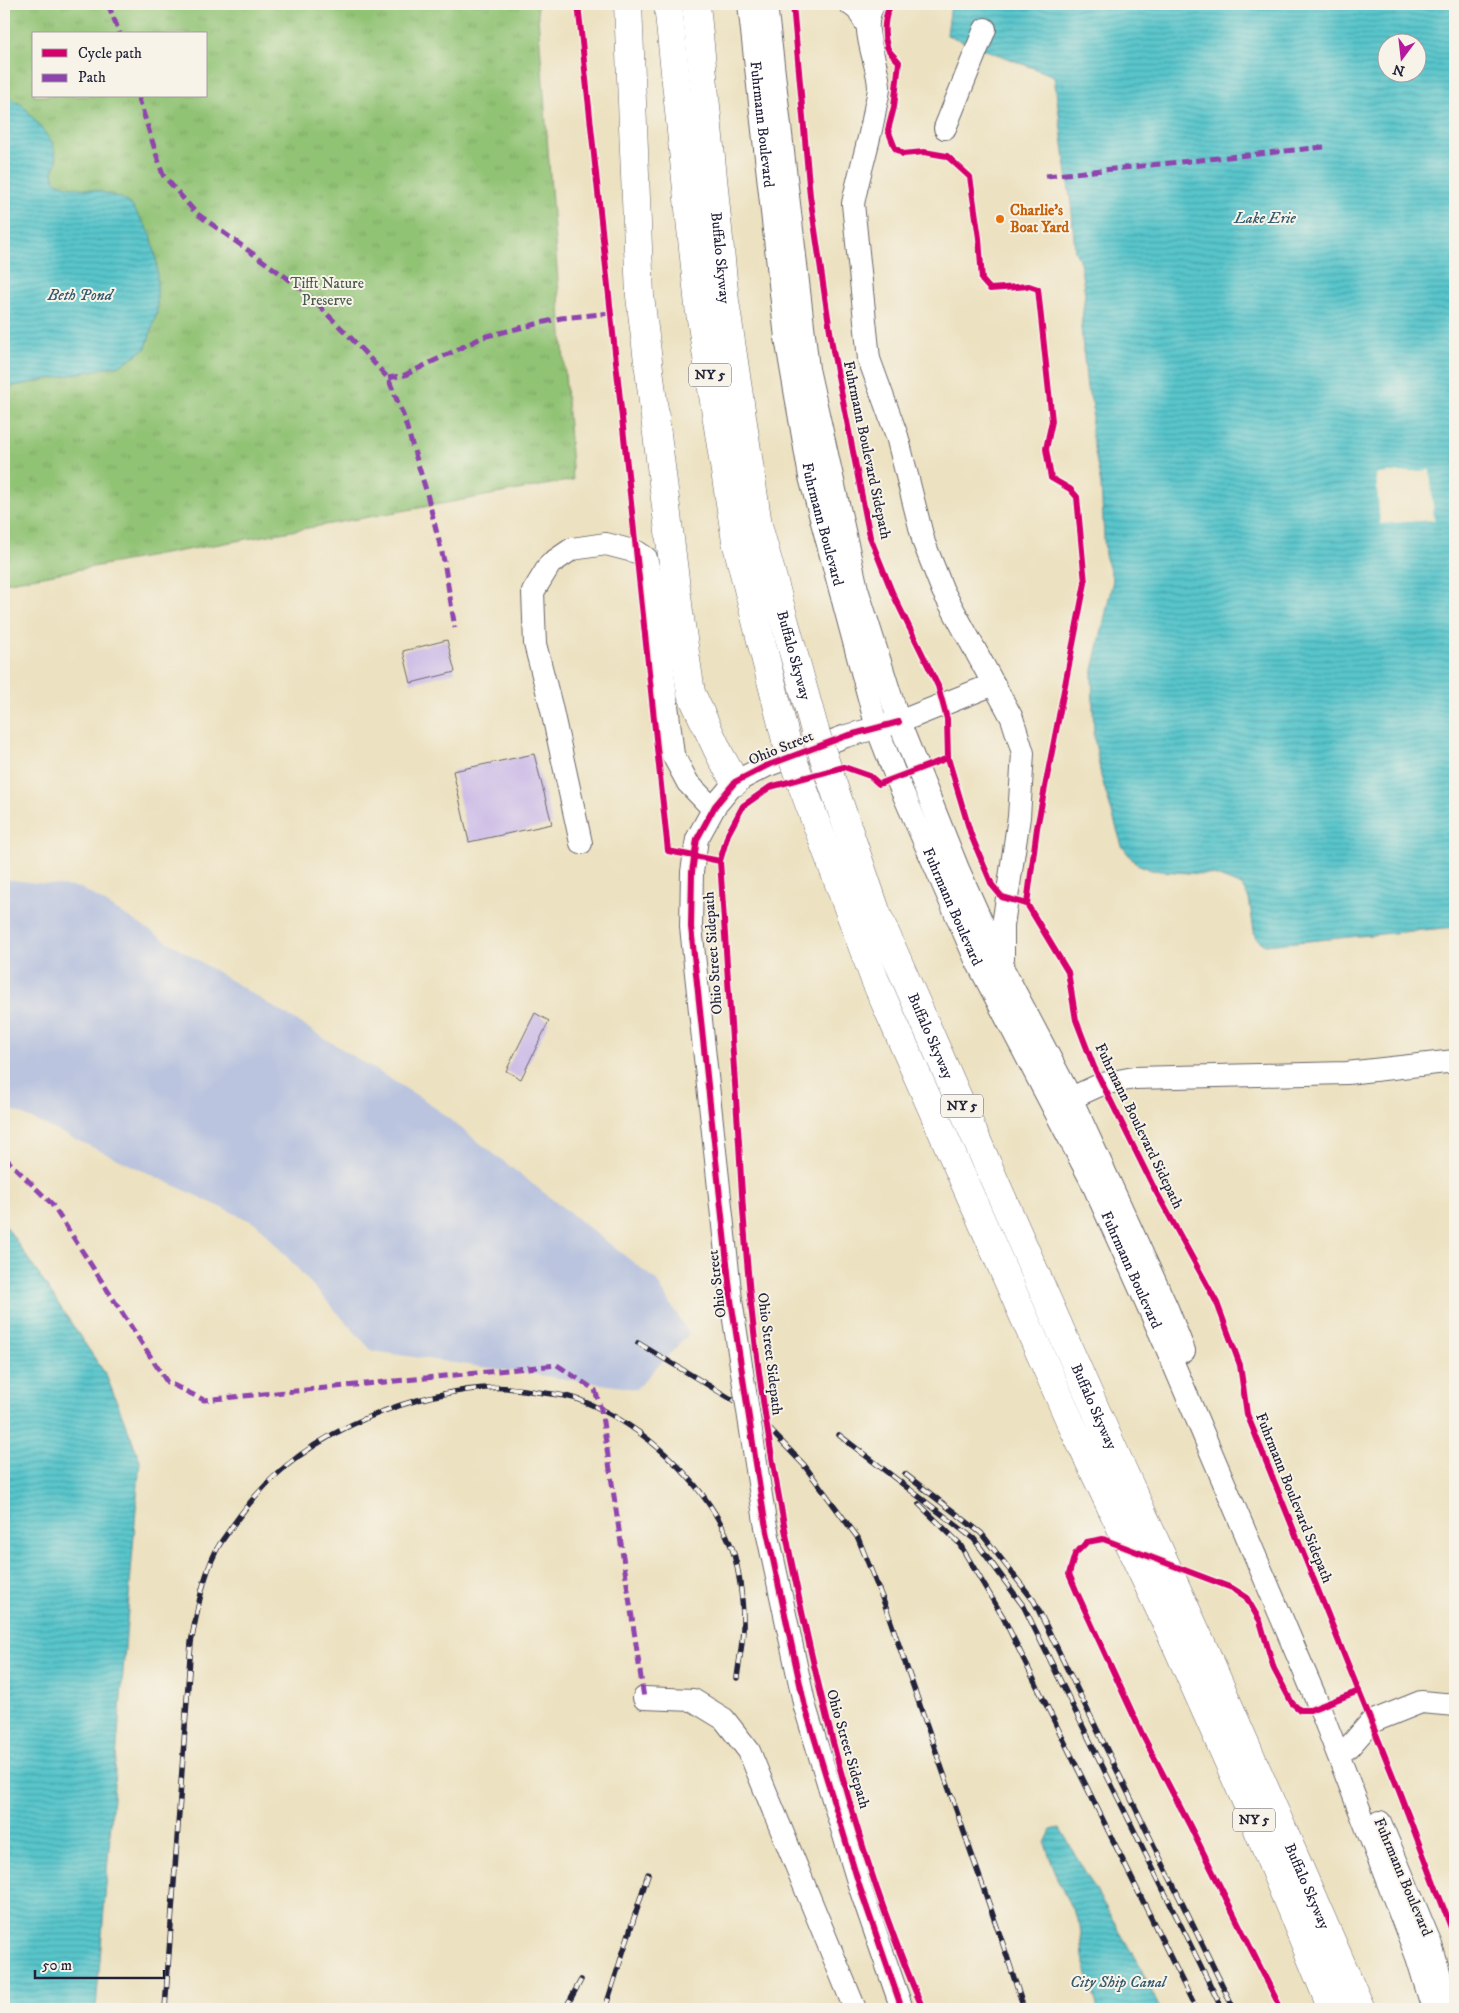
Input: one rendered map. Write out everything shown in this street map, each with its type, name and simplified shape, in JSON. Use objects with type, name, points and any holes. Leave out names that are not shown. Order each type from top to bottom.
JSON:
[{"type":"highway","points":[[628,4],[640,296],[679,612],[691,693],[735,782]]},
{"type":"highway","name":"Buffalo Skyway","points":[[668,4],[699,306],[736,541],[786,740],[875,980],[1070,1421],[1171,1633],[1249,1808],[1332,2009]]},
{"type":"highway","name":"Buffalo Skyway","points":[[696,4],[725,301],[758,525],[815,731],[877,914],[1105,1432],[1204,1649],[1361,2009]]},
{"type":"street","name":"Fuhrmann Boulevard","points":[[748,4],[786,338],[810,477],[877,728],[896,777],[976,960],[1062,1102]]},
{"type":"street","name":"Fuhrmann Boulevard","points":[[766,4],[808,370],[856,588],[899,722],[958,869],[1062,1102],[1167,1308],[1344,1751],[1417,1957],[1433,2009]]},
{"type":"street","points":[[850,4],[858,10],[871,14],[879,87],[871,132],[853,204],[869,359],[897,436],[924,543],[943,591],[1012,718],[1023,753],[1019,817],[1003,925],[1002,951],[1005,973]]},
{"type":"street","points":[[945,128],[985,29]]},
{"type":"street","points":[[581,843],[551,706],[535,644],[533,592],[550,564],[572,549],[606,544],[637,552],[646,558],[653,588],[673,755],[688,783],[713,809]]},
{"type":"street","name":"Ohio Street","points":[[902,2009],[860,1888],[805,1707],[765,1522],[731,1300],[691,927],[692,872],[698,839],[713,809],[735,782],[766,766],[846,736],[899,722],[994,684]]},
{"type":"street","points":[[1062,1102],[1102,1084],[1134,1078],[1347,1073],[1455,1061]]},
{"type":"street","points":[[644,1698],[693,1700],[724,1719],[749,1750],[855,2009]]},
{"type":"street","points":[[1344,1751],[1371,1722],[1421,1702],[1455,1705]]},
{"type":"street","name":"Fuhrmann Boulevard","points":[[1344,1751],[1430,1942],[1450,2009]]},
{"type":"shaded area","points":[[4,879],[81,888],[426,1101],[656,1280],[689,1334],[636,1389],[372,1351],[257,1224],[4,1106]]},
{"type":"green space","name":"Tifft Nature Preserve","points":[[4,4],[537,4],[573,480],[4,583]]},
{"type":"water","name":"Lake Erie","points":[[951,4],[1455,4],[1455,927],[1265,945],[1255,937],[1249,899],[1242,886],[1214,875],[1151,870],[1135,863],[1122,846],[1101,776],[1094,736],[1092,675],[1113,580],[1105,555],[1101,485],[1091,431],[1093,406],[1087,388],[1081,328],[1085,294],[1080,262],[1075,251],[1072,212],[1054,76],[947,35]]},
{"type":"water","name":"Beth Pond","points":[[4,95],[24,106],[52,142],[57,160],[53,172],[55,181],[66,186],[95,190],[121,198],[132,206],[151,234],[157,263],[157,313],[146,348],[121,365],[4,388]]},
{"type":"water","points":[[4,1223],[106,1375],[140,1460],[96,2009],[4,2009]]},
{"type":"water","name":"City Ship Canal","points":[[1060,1828],[1140,1967],[1160,2009],[1098,2009],[1083,1957],[1080,1925],[1058,1881],[1045,1843],[1051,1830]]},
{"type":"pier","points":[[1430,470],[1434,520],[1380,524],[1376,474]]},
{"type":"building","points":[[447,640],[455,672],[411,683],[403,651]]},
{"type":"building","points":[[534,754],[552,824],[469,842],[453,771]]},
{"type":"building","points":[[535,1013],[549,1021],[521,1079],[506,1071]]},
{"type":"railway","points":[[638,1343],[753,1412],[804,1465],[858,1538],[885,1605],[1024,2009]]},
{"type":"railway","points":[[165,2009],[191,1643],[204,1584],[211,1562],[220,1544],[245,1508],[271,1479],[285,1467],[300,1455],[333,1435],[367,1418],[416,1400],[491,1387],[575,1398],[604,1411],[650,1441],[671,1459],[707,1501],[721,1524],[732,1548],[739,1574],[743,1635],[737,1678]]},
{"type":"railway","points":[[839,1435],[974,1539],[1024,1607],[1222,2009]]},
{"type":"railway","points":[[905,1474],[981,1533],[1034,1601],[1234,2009]]},
{"type":"railway","points":[[919,1504],[959,1543],[1003,1617],[1196,2009]]},
{"type":"railway","points":[[605,2009],[648,1874]]},
{"type":"railway","points":[[565,2009],[581,1980]]},
{"type":"marked path","points":[[108,4],[119,32]]},
{"type":"marked path","points":[[139,98],[163,175],[196,213],[301,288],[388,378],[403,415],[426,490],[444,561],[455,628]]},
{"type":"marked path","points":[[1046,176],[1324,147]]},
{"type":"marked path","points":[[388,378],[405,375],[483,337],[561,318],[611,313]]},
{"type":"marked path","points":[[4,1157],[51,1203],[167,1382],[204,1400],[557,1365],[595,1390],[601,1409],[644,1698]]},
{"type":"cycle path","points":[[578,4],[668,851],[720,861]]},
{"type":"cycle path","name":"Fuhrmann Boulevard Sidepath","points":[[793,4],[810,196],[833,351],[870,537],[892,592],[938,686],[947,719],[948,758],[971,835],[992,885],[1002,897],[1027,904],[1068,972],[1076,1020],[1094,1067],[1153,1186],[1217,1303],[1240,1365],[1247,1414],[1399,1791],[1455,1938]]},
{"type":"cycle path","points":[[892,4],[887,13],[885,36],[889,50],[899,62],[894,107],[888,130],[895,148],[903,154],[924,152],[947,156],[970,177],[979,238],[982,280],[990,289],[1029,286],[1038,289],[1052,421],[1046,449],[1051,478],[1070,489],[1077,497],[1085,583],[1037,828],[1027,904]]},
{"type":"cycle path","name":"Ohio Street Sidepath","points":[[899,722],[846,736],[766,766],[735,782],[715,806],[697,839],[692,872],[691,927],[731,1300],[765,1522],[805,1707],[860,1888],[902,2009]]},
{"type":"cycle path","name":"Ohio Street Sidepath","points":[[923,2009],[884,1909],[836,1755],[811,1651],[778,1492],[761,1385],[748,1271],[720,861],[728,834],[743,806],[770,787],[844,767],[870,776],[879,784],[948,758]]},
{"type":"cycle path","points":[[1281,2009],[1143,1736],[1078,1595],[1069,1574],[1075,1554],[1087,1542],[1103,1539],[1232,1588],[1246,1597],[1260,1621],[1274,1669],[1292,1703],[1300,1710],[1310,1710],[1359,1691]]},
{"type":"place","name":"Charlie's Boat Yard","points":[[1000,219]]}]
